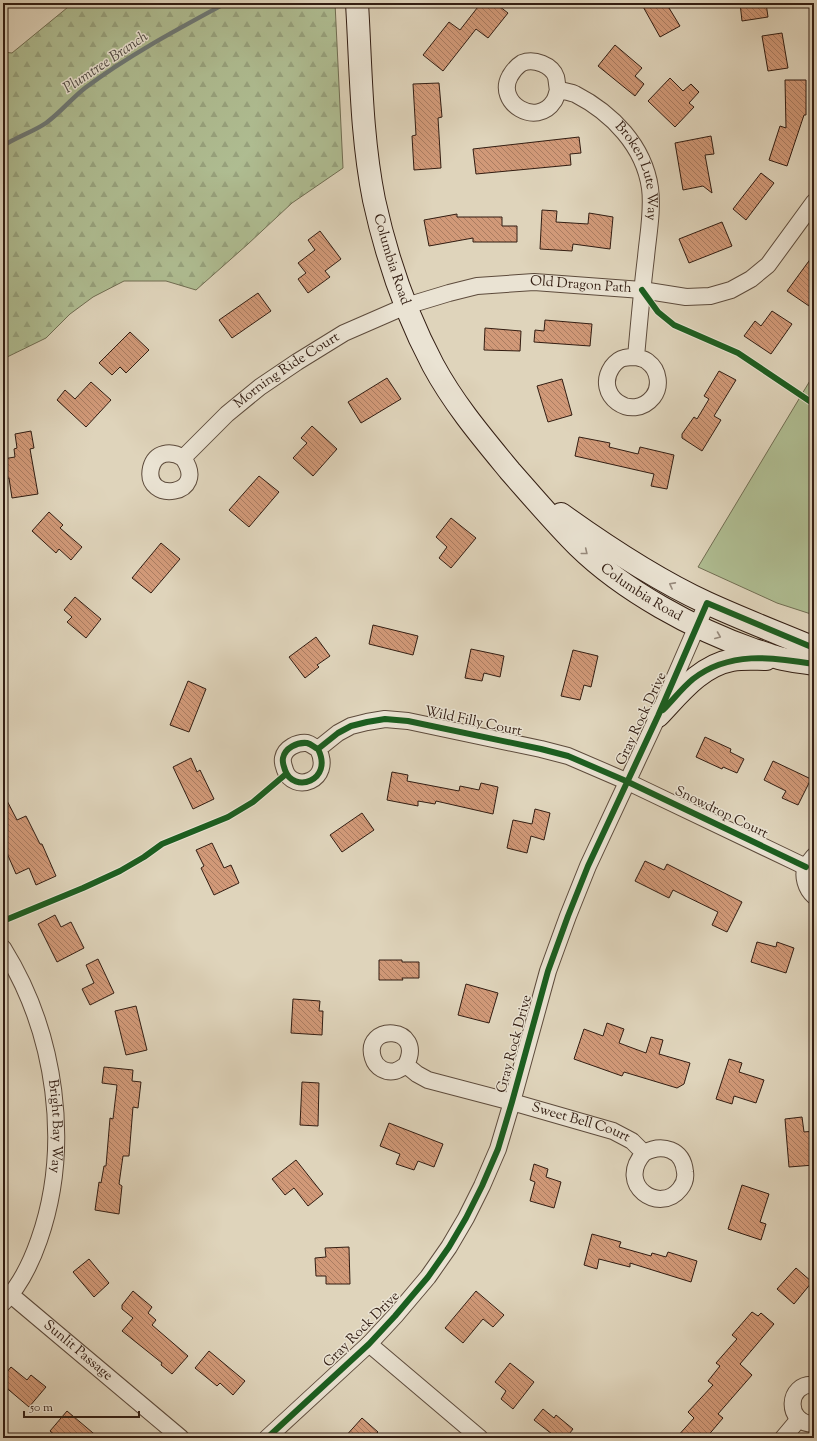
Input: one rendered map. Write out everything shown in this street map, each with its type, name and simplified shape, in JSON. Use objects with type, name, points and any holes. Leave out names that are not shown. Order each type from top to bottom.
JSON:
[{"type":"street","name":"Columbia Road","points":[[357,3],[366,146],[374,200],[390,259],[406,306],[433,365],[454,401],[478,434],[551,518],[579,547],[612,574],[649,599],[697,627],[741,645],[780,658],[814,664]]},
{"type":"street","name":"Broken Lute Way","points":[[558,90],[574,94],[609,117],[625,132],[646,168],[650,189],[650,213],[636,357]]},
{"type":"street","name":"Old Dragon Path","points":[[406,306],[477,286],[534,282],[642,290],[686,297],[710,296],[731,290],[751,279],[768,265],[814,202]]},
{"type":"street","name":"Morning Ride Court","points":[[184,458],[227,414],[278,374],[344,333],[406,306]]},
{"type":"street","name":"Columbia Road","points":[[520,483],[557,512],[624,557],[659,578],[706,603],[814,648]]},
{"type":"street","name":"Gray Rock Drive","points":[[267,1438],[396,1316],[419,1289],[449,1247],[482,1186],[498,1149],[548,970],[568,916],[585,873],[626,781],[658,716],[706,603]]},
{"type":"street","points":[[658,716],[692,680],[714,666],[730,660],[780,658]]},
{"type":"street","name":"Wild Filly Court","points":[[318,750],[338,733],[350,726],[385,719],[408,721],[559,754],[626,781]]},
{"type":"street","name":"Snowdrop Court","points":[[626,781],[810,861],[804,878],[807,888],[814,896]]},
{"type":"street","name":"Bright Bay Way","points":[[3,948],[25,990],[39,1028],[48,1061],[53,1093],[56,1129],[55,1163],[52,1190],[45,1222],[35,1251],[20,1281],[7,1299]]},
{"type":"street","name":"Sweet Bell Court","points":[[406,1064],[417,1074],[428,1080],[613,1131],[632,1141],[644,1153]]},
{"type":"street","name":"Sunlit Passage","points":[[7,1299],[181,1438]]},
{"type":"street","points":[[368,1344],[480,1438]]},
{"type":"street","points":[[814,1385],[804,1387],[796,1392],[793,1399],[793,1412],[799,1419],[807,1424],[814,1424]]},
{"type":"street","points":[[783,1438],[799,1419]]},
{"type":"path","points":[[642,290],[658,312],[674,325],[738,353],[814,404]]},
{"type":"green space","points":[[73,3],[335,3],[343,168],[292,203],[196,290],[166,281],[124,281],[93,297],[70,314],[46,338],[3,359],[3,52],[12,53]]},
{"type":"green space","points":[[814,374],[814,615],[777,603],[698,567]]},
{"type":"building","points":[[481,3],[495,3],[508,13],[488,38],[476,29],[443,71],[423,55],[449,22],[460,30]]},
{"type":"building","points":[[641,3],[666,3],[680,26],[660,37]]},
{"type":"building","points":[[740,3],[766,3],[768,17],[742,21]]},
{"type":"building","points":[[782,33],[788,68],[768,71],[762,36]]},
{"type":"building","points":[[615,45],[642,68],[635,76],[644,84],[635,96],[598,66]]},
{"type":"building","points":[[670,78],[683,91],[691,84],[699,92],[689,103],[694,107],[675,127],[648,101]]},
{"type":"building","points":[[785,80],[806,80],[806,115],[804,115],[787,166],[769,160],[780,126],[786,128]]},
{"type":"building","points":[[439,83],[442,117],[438,118],[441,168],[414,170],[412,136],[416,135],[413,84]]},
{"type":"building","points":[[711,136],[714,154],[705,155],[712,193],[703,186],[683,190],[675,143]]},
{"type":"building","points":[[579,137],[581,153],[570,154],[571,165],[476,174],[473,149]]},
{"type":"building","points":[[761,173],[774,183],[746,220],[733,209]]},
{"type":"building","points":[[542,210],[557,211],[556,222],[588,224],[589,213],[613,217],[610,249],[573,244],[572,251],[540,249]]},
{"type":"building","points":[[457,214],[457,217],[502,217],[502,226],[517,226],[517,242],[473,242],[473,238],[429,246],[424,220]]},
{"type":"building","points":[[722,222],[732,246],[689,263],[679,239]]},
{"type":"building","points":[[320,231],[341,259],[325,271],[330,277],[308,293],[298,279],[306,273],[298,263],[315,250],[308,240]]},
{"type":"building","points":[[814,254],[814,299],[809,306],[787,291]]},
{"type":"building","points":[[258,293],[271,311],[232,338],[219,320]]},
{"type":"building","points":[[772,311],[792,324],[771,354],[744,336],[755,321],[761,326]]},
{"type":"building","points":[[545,320],[592,324],[590,346],[534,342],[535,330],[544,331]]},
{"type":"building","points":[[485,328],[521,331],[520,351],[484,350]]},
{"type":"building","points":[[130,332],[149,350],[126,373],[120,367],[112,375],[99,363]]},
{"type":"building","points":[[719,371],[736,380],[714,416],[721,420],[702,451],[682,438],[682,434],[694,417],[697,419],[709,399],[704,396]]},
{"type":"building","points":[[387,378],[401,399],[361,423],[348,402]]},
{"type":"building","points":[[562,379],[572,415],[548,422],[537,386]]},
{"type":"building","points":[[91,382],[111,400],[86,427],[57,400],[65,390],[75,399]]},
{"type":"building","points":[[312,426],[337,449],[313,476],[293,458],[307,443],[301,438]]},
{"type":"building","points":[[31,431],[34,448],[30,449],[38,494],[12,498],[9,478],[3,479],[3,459],[15,457],[14,449],[17,448],[15,434]]},
{"type":"building","points":[[579,437],[610,443],[609,447],[638,454],[640,447],[674,455],[667,489],[651,486],[654,474],[575,456]]},
{"type":"building","points":[[259,476],[279,492],[249,527],[229,510]]},
{"type":"building","points":[[49,512],[63,525],[60,528],[82,547],[71,560],[59,549],[56,553],[32,531]]},
{"type":"building","points":[[451,518],[476,538],[451,568],[439,558],[447,547],[436,537]]},
{"type":"building","points":[[161,543],[180,559],[151,593],[132,578]]},
{"type":"building","points":[[75,597],[101,619],[86,638],[67,622],[72,617],[64,610]]},
{"type":"building","points":[[373,625],[418,636],[413,655],[369,644]]},
{"type":"building","points":[[316,637],[330,656],[317,665],[319,667],[305,678],[289,657]]},
{"type":"building","points":[[471,649],[504,656],[500,677],[484,673],[482,681],[465,678]]},
{"type":"building","points":[[573,650],[598,656],[591,687],[584,685],[580,700],[561,696]]},
{"type":"building","points":[[188,681],[206,689],[189,732],[170,725]]},
{"type":"building","points":[[705,737],[731,749],[730,752],[744,759],[737,773],[723,767],[722,769],[696,757]]},
{"type":"building","points":[[191,758],[197,772],[200,770],[214,799],[193,809],[173,767]]},
{"type":"building","points":[[773,761],[811,779],[798,805],[782,798],[786,791],[764,780]]},
{"type":"building","points":[[392,772],[408,775],[407,781],[459,791],[460,786],[479,790],[481,783],[498,787],[493,814],[436,801],[435,804],[418,801],[418,806],[387,800]]},
{"type":"building","points":[[3,793],[17,820],[26,816],[40,844],[42,844],[56,876],[36,885],[29,868],[16,874],[3,844]]},
{"type":"building","points":[[535,809],[550,813],[544,840],[531,836],[527,853],[507,848],[513,820],[532,824]]},
{"type":"building","points":[[362,813],[374,830],[342,852],[330,835]]},
{"type":"building","points":[[212,843],[224,868],[231,865],[239,883],[214,895],[201,868],[204,866],[196,850]]},
{"type":"building","points":[[645,861],[664,870],[667,864],[742,902],[727,932],[712,925],[718,912],[673,890],[669,898],[635,881]]},
{"type":"building","points":[[55,915],[61,927],[71,922],[84,948],[57,962],[38,924]]},
{"type":"building","points":[[757,942],[776,947],[777,942],[794,948],[786,973],[751,962]]},
{"type":"building","points":[[98,959],[114,993],[90,1005],[82,989],[94,983],[86,965]]},
{"type":"building","points":[[379,960],[419,962],[419,978],[379,980]]},
{"type":"building","points":[[466,984],[498,993],[489,1023],[458,1015]]},
{"type":"building","points":[[293,999],[320,1001],[319,1011],[323,1011],[322,1035],[291,1033]]},
{"type":"building","points":[[136,1006],[147,1050],[126,1055],[115,1011]]},
{"type":"building","points":[[607,1023],[624,1029],[619,1043],[646,1053],[651,1037],[663,1040],[659,1054],[690,1063],[684,1084],[677,1088],[624,1072],[622,1076],[574,1059],[584,1029],[603,1036]]},
{"type":"building","points":[[729,1059],[742,1063],[739,1072],[764,1080],[756,1103],[734,1096],[732,1104],[716,1099]]},
{"type":"building","points":[[104,1067],[133,1070],[132,1081],[141,1082],[138,1108],[133,1107],[129,1156],[123,1156],[119,1184],[122,1186],[119,1214],[95,1210],[99,1182],[101,1183],[104,1166],[106,1166],[110,1118],[113,1119],[117,1085],[102,1083]]},
{"type":"building","points":[[302,1082],[319,1083],[318,1126],[300,1125]]},
{"type":"building","points":[[802,1117],[804,1132],[814,1131],[814,1165],[789,1167],[785,1119]]},
{"type":"building","points":[[389,1123],[443,1144],[434,1167],[418,1161],[414,1170],[396,1164],[400,1154],[380,1146]]},
{"type":"building","points":[[296,1160],[323,1194],[308,1206],[294,1188],[285,1195],[272,1179]]},
{"type":"building","points":[[534,1164],[548,1169],[546,1177],[561,1182],[554,1208],[530,1201],[535,1182],[530,1180]]},
{"type":"building","points":[[742,1185],[769,1194],[760,1222],[766,1224],[761,1240],[728,1229]]},
{"type":"building","points":[[592,1234],[621,1242],[619,1247],[651,1256],[652,1253],[666,1257],[668,1252],[697,1261],[691,1282],[630,1263],[630,1267],[599,1259],[597,1269],[584,1265]]},
{"type":"building","points":[[349,1247],[350,1284],[326,1284],[326,1276],[316,1276],[315,1258],[326,1257],[325,1248]]},
{"type":"building","points":[[89,1259],[109,1283],[94,1297],[73,1272]]},
{"type":"building","points":[[796,1268],[812,1282],[794,1304],[777,1289]]},
{"type":"building","points":[[133,1291],[152,1307],[148,1313],[156,1320],[152,1325],[188,1356],[172,1374],[161,1365],[162,1363],[122,1331],[133,1318],[122,1309],[122,1305]]},
{"type":"building","points":[[476,1291],[504,1315],[493,1327],[483,1319],[463,1343],[445,1328]]},
{"type":"building","points":[[752,1312],[758,1316],[761,1313],[774,1324],[740,1364],[752,1375],[718,1414],[723,1418],[706,1438],[676,1438],[694,1418],[688,1412],[713,1385],[708,1381],[720,1366],[716,1363],[737,1339],[732,1335]]},
{"type":"building","points":[[209,1351],[245,1381],[233,1395],[220,1383],[217,1386],[195,1368]]},
{"type":"building","points":[[510,1363],[534,1382],[513,1409],[501,1399],[506,1391],[495,1382]]},
{"type":"building","points":[[11,1367],[27,1380],[31,1375],[46,1387],[29,1407],[3,1385],[3,1377]]},
{"type":"building","points":[[543,1409],[554,1418],[556,1415],[573,1429],[566,1438],[557,1438],[534,1420]]},
{"type":"building","points":[[67,1411],[99,1438],[58,1438],[50,1431]]},
{"type":"building","points":[[362,1418],[378,1432],[372,1438],[344,1438]]},
{"type":"waterway","name":"Plumtree Branch","points":[[3,146],[46,123],[85,88],[119,64],[226,3]]},
{"type":"cycle path","points":[[642,290],[658,312],[674,325],[738,353],[814,404]]},
{"type":"cycle path","points":[[267,1438],[369,1344],[395,1316],[428,1277],[449,1247],[466,1218],[498,1149],[548,971],[568,916],[588,866],[658,716],[707,603],[814,648]]},
{"type":"cycle path","points":[[663,710],[693,679],[707,670],[721,664],[751,658],[782,659],[814,664]]},
{"type":"cycle path","points":[[318,749],[322,760],[321,769],[317,776],[303,782],[296,781],[289,777],[285,770],[283,760],[284,754],[292,746],[307,743],[318,749],[338,733],[351,726],[385,719],[408,721],[541,749],[568,756],[626,781],[806,867]]},
{"type":"cycle path","points":[[3,921],[120,871],[144,857],[162,844],[228,817],[253,802],[286,774]]}]
